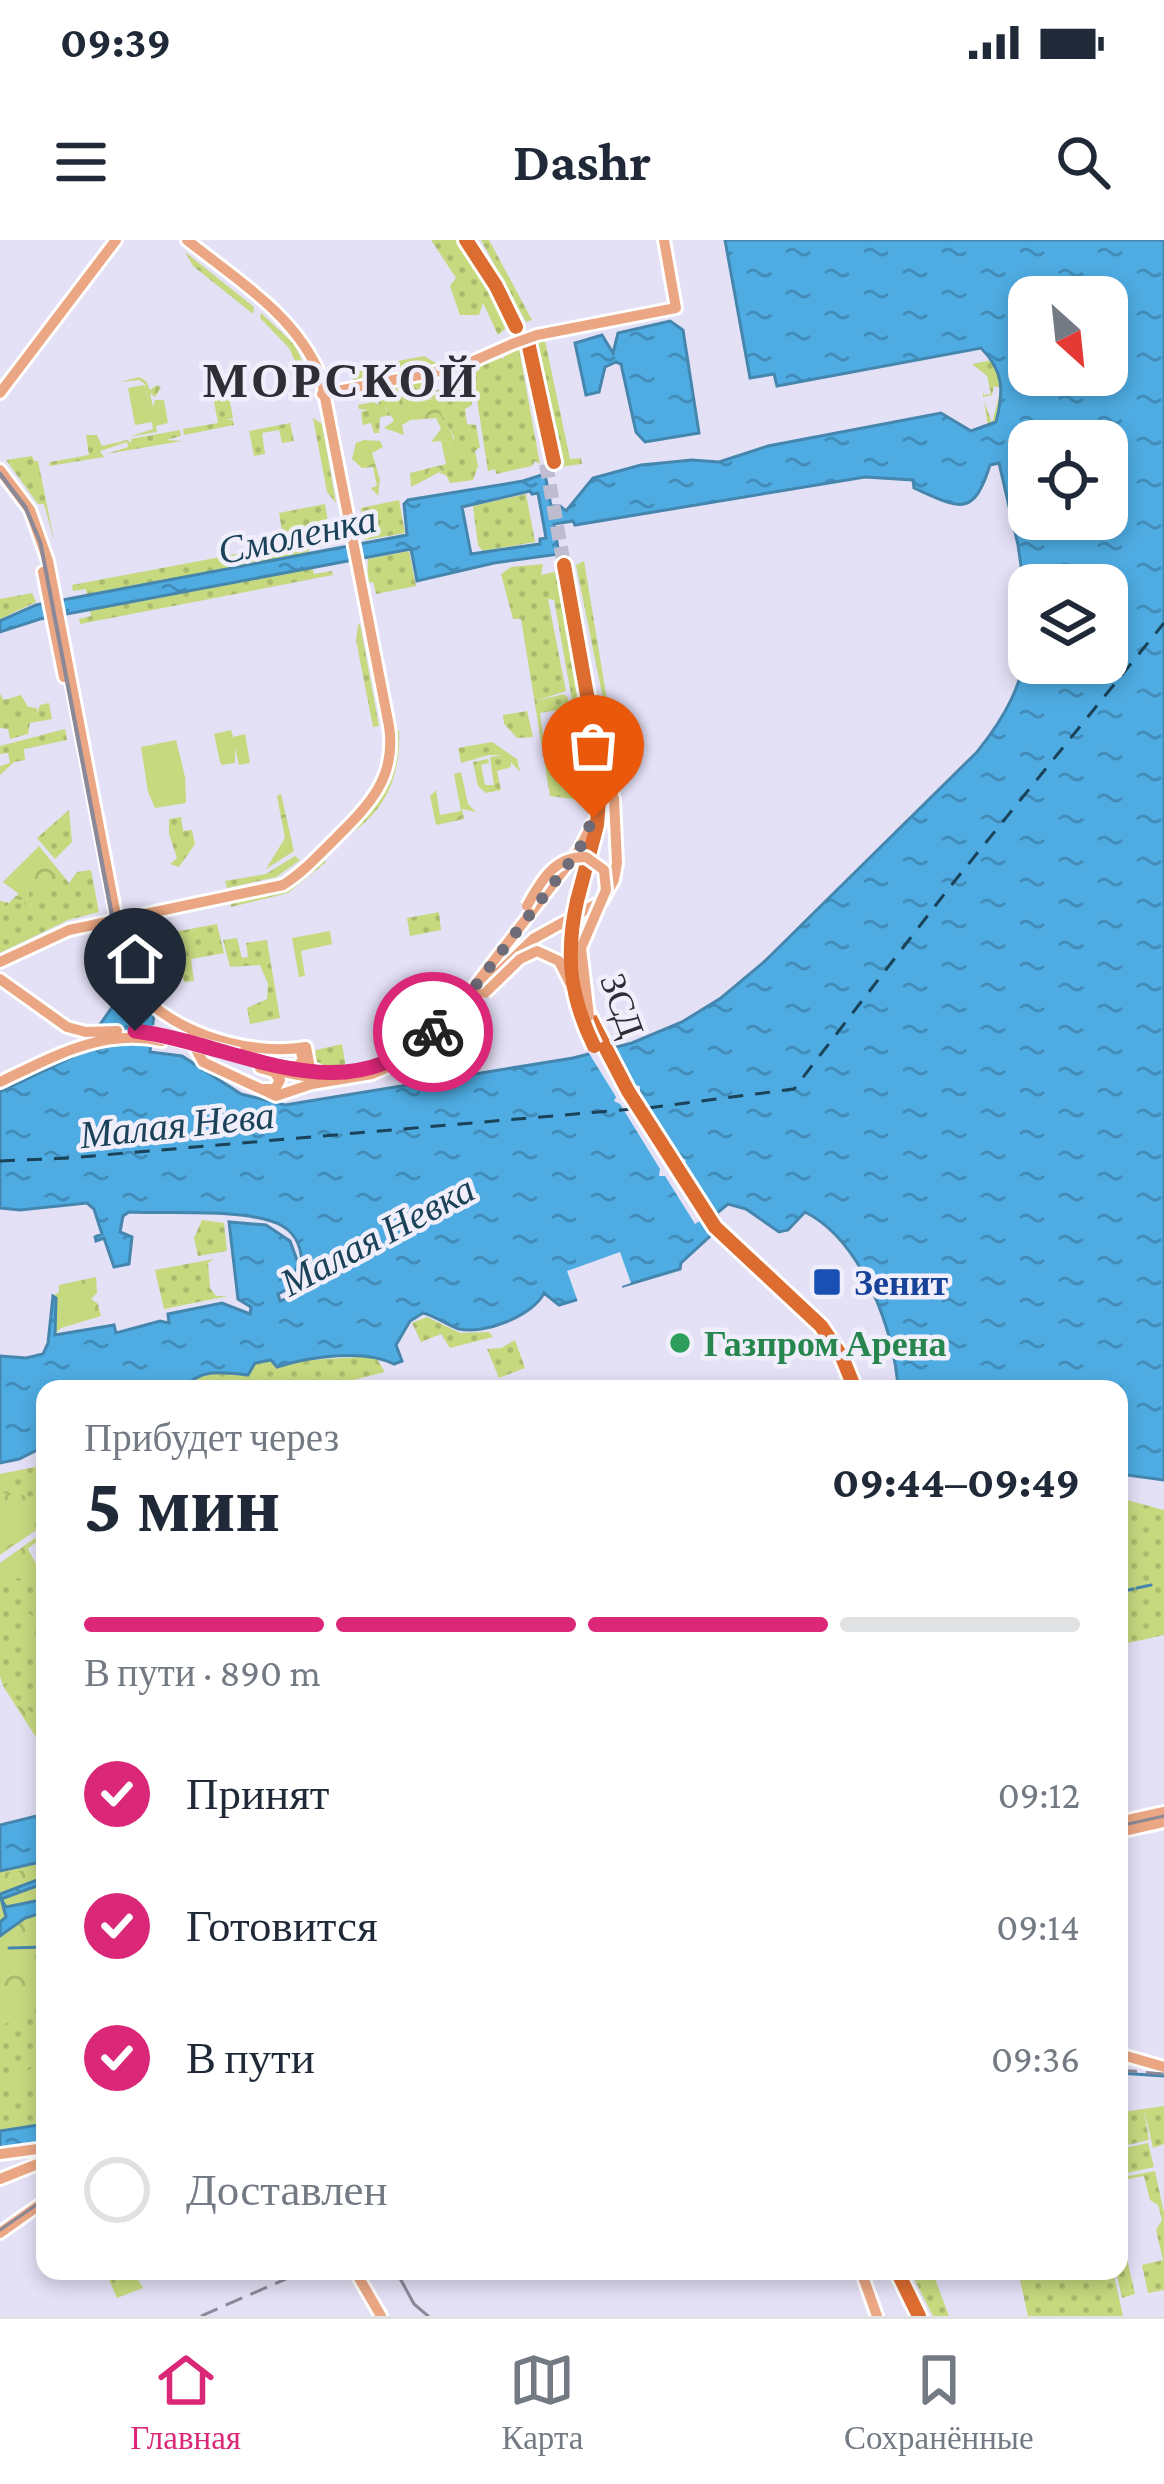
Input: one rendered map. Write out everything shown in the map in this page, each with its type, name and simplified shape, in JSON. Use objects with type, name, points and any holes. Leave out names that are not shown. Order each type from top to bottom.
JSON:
[{"type":"highway","points":[[466,240],[522,335]]},
{"type":"highway","points":[[477,240],[503,282],[522,335],[550,463]]},
{"type":"highway","name":"ЗСД","points":[[842,1380],[814,1331],[708,1232],[602,1061],[574,994],[568,940],[594,857],[601,800],[568,564],[608,778],[594,857],[577,934],[577,968],[589,1016],[628,1090],[715,1227],[820,1326],[851,1380]]},
{"type":"highway","points":[[905,2280],[923,2316]]},
{"type":"main road","points":[[0,390],[113,240]]},
{"type":"main road","points":[[176,240],[287,330],[323,392]]},
{"type":"main road","points":[[0,959],[68,930],[275,880],[296,868],[362,808],[379,775],[384,741],[323,392],[311,355],[292,326],[187,240]]},
{"type":"main road","points":[[323,392],[447,370],[522,335],[673,306],[662,240]]},
{"type":"main road","points":[[0,474],[35,533],[52,603],[121,979],[185,1030],[268,1052],[304,1049]]},
{"type":"main road","points":[[0,1079],[78,1046],[122,1037],[166,1041],[326,1074],[362,1071],[393,1061],[420,1044],[458,1004],[572,860],[592,823],[598,755]]},
{"type":"main road","points":[[185,1030],[200,1060],[269,1094],[382,1071],[413,1056],[438,1040],[483,987],[544,931],[597,906],[608,892],[616,875],[614,799],[608,778]]},
{"type":"main road","points":[[483,987],[552,868],[566,859],[586,857],[604,869],[606,890],[581,948],[589,1016]]},
{"type":"main road","points":[[458,1004],[520,959],[542,952],[559,962],[574,994]]},
{"type":"main road","points":[[0,979],[76,1030],[150,1033],[238,1058],[276,1073],[278,1087],[267,1090],[202,1058],[199,1052],[202,1042],[218,1040]]},
{"type":"main road","points":[[131,988],[200,1033],[268,1050],[304,1049]]},
{"type":"main road","points":[[25,1068],[76,1041],[120,1031]]},
{"type":"main road","points":[[304,1049],[310,1068],[326,1074]]},
{"type":"main road","points":[[281,1066],[300,1064],[304,1049]]},
{"type":"main road","points":[[252,1064],[340,1080]]},
{"type":"main road","points":[[1128,1820],[1164,1812]]},
{"type":"main road","points":[[1128,1830],[1164,1822]]},
{"type":"main road","points":[[1128,2054],[1164,2064]]},
{"type":"main road","points":[[0,2154],[36,2150]]},
{"type":"main road","points":[[0,2179],[36,2164]]},
{"type":"main road","points":[[0,2231],[36,2206]]},
{"type":"main road","points":[[360,2280],[381,2316]]},
{"type":"main road","points":[[863,2280],[877,2316]]},
{"type":"green space","points":[[431,240],[461,240],[511,324],[498,335],[483,303],[479,315],[460,315],[450,286],[456,278]]},
{"type":"green space","points":[[481,240],[489,240],[532,320],[526,322]]},
{"type":"green space","points":[[185,252],[254,307],[253,314],[193,266]]},
{"type":"green space","points":[[261,313],[294,344],[314,385],[307,387],[289,348],[260,318]]},
{"type":"green space","points":[[544,336],[570,459],[581,458],[582,464],[559,467],[565,462],[559,461],[533,342]]},
{"type":"green space","points":[[519,349],[540,464],[535,461],[532,466],[496,474],[495,469],[488,471],[472,368]]},
{"type":"green space","points":[[424,356],[439,365],[352,381],[362,368]]},
{"type":"green space","points":[[992,360],[1004,390],[997,421],[988,427],[984,401],[992,423],[1001,388],[994,386],[992,395],[983,397],[983,392],[991,394],[987,376],[972,364]]},
{"type":"green space","points":[[443,374],[431,387],[366,399],[353,392]]},
{"type":"green space","points":[[139,377],[146,381],[150,390],[157,385],[161,388],[155,397],[150,393],[153,407],[155,400],[164,400],[168,423],[156,426],[157,432],[129,437],[153,429],[145,384],[120,382]]},
{"type":"green space","points":[[226,380],[233,418],[227,420],[234,425],[184,435],[183,429],[218,423],[212,391]]},
{"type":"green space","points":[[145,385],[152,422],[135,425],[128,388]]},
{"type":"green space","points":[[462,385],[459,391],[468,397],[465,385],[472,395],[472,405],[465,409],[467,424],[476,425],[480,447],[475,451],[478,466],[473,480],[450,483],[439,473],[450,466],[454,437],[432,399],[405,397],[403,410],[385,407],[392,415],[380,417],[379,433],[374,433],[371,423],[363,425],[361,412],[368,410],[358,405],[378,405],[379,401],[430,391],[438,398],[442,394],[433,391]]},
{"type":"green space","points":[[405,397],[435,400],[456,455],[455,464],[411,487],[410,473],[446,464],[441,441],[431,442],[441,429],[436,418],[411,420],[402,425],[404,435],[384,428],[394,421],[384,404],[396,401],[403,410]]},
{"type":"green space","points":[[313,418],[322,424],[336,503],[327,492]]},
{"type":"green space","points":[[290,423],[294,441],[282,443],[279,430],[262,433],[265,454],[254,456],[249,431]]},
{"type":"green space","points":[[180,430],[181,436],[166,440],[182,441],[106,454],[128,447],[127,442],[100,451],[104,457],[49,466],[89,455],[86,435],[97,435],[102,446]]},
{"type":"green space","points":[[380,441],[383,447],[372,453],[380,480],[378,496],[371,488],[377,486],[373,467],[362,468],[352,459],[356,443]]},
{"type":"green space","points":[[32,456],[38,461],[54,540],[44,504],[38,504],[6,460]]},
{"type":"green space","points":[[526,494],[535,542],[483,551],[473,506]]},
{"type":"green space","points":[[399,500],[405,533],[365,540],[361,508]]},
{"type":"green space","points":[[325,504],[329,528],[283,537],[279,513]]},
{"type":"green space","points":[[326,537],[327,542],[308,546],[309,553],[87,596],[86,589],[73,591],[72,585]]},
{"type":"green space","points":[[409,551],[416,586],[376,594],[373,582],[367,583],[368,559]]},
{"type":"green space","points":[[584,561],[615,748],[576,565]]},
{"type":"green space","points":[[543,564],[541,575],[559,571],[591,746],[592,802],[583,801],[580,744],[554,600],[548,599],[566,691],[535,701],[564,694],[568,698],[578,751],[580,800],[550,796],[521,619],[513,619],[501,574],[511,567]],"holes":[[[563,709],[566,735],[546,759],[540,713]]]},
{"type":"green space","points":[[312,567],[314,574],[332,571],[333,575],[80,624],[79,619],[91,616],[90,610]]},
{"type":"green space","points":[[32,593],[36,602],[0,619],[0,599]]},
{"type":"green space","points":[[358,625],[379,726],[373,727],[356,640]]},
{"type":"green space","points":[[0,694],[4,700],[21,695],[37,713],[40,705],[49,703],[52,719],[30,723],[28,734],[10,739],[8,729],[0,728]]},
{"type":"green space","points":[[527,711],[533,737],[517,738],[504,724],[503,715]]},
{"type":"green space","points":[[65,729],[67,740],[24,749],[25,760],[14,762],[0,775],[0,766],[10,763],[8,753],[0,754],[0,746]]},
{"type":"green space","points":[[231,730],[233,737],[245,734],[250,763],[239,765],[235,748],[235,763],[220,762],[214,734]]},
{"type":"green space","points":[[399,730],[398,760],[390,787],[375,811],[353,832],[370,808],[393,733]]},
{"type":"green space","points":[[176,740],[186,803],[155,808],[141,747]]},
{"type":"green space","points":[[492,742],[517,759],[520,772],[511,762],[511,767],[497,771],[501,790],[486,793],[478,786],[473,762],[488,759],[489,763],[481,765],[485,785],[494,785],[490,757],[503,755],[489,755],[461,763],[458,748]]},
{"type":"green space","points":[[461,772],[468,804],[476,812],[462,809],[464,819],[436,825],[430,796],[436,790],[440,815],[461,811],[454,774]]},
{"type":"green space","points":[[281,794],[294,851],[266,869],[285,838],[277,796]]},
{"type":"green space","points":[[69,810],[72,842],[55,859],[37,838]]},
{"type":"green space","points":[[181,817],[183,831],[192,830],[195,844],[179,867],[170,864],[177,858],[169,819]]},
{"type":"green space","points":[[39,846],[69,883],[77,872],[91,870],[99,912],[68,920],[0,953],[0,901],[9,903],[19,894],[3,882]]},
{"type":"green space","points":[[39,847],[61,875],[53,886],[9,903],[19,893],[3,882]]},
{"type":"green space","points":[[295,856],[300,860],[276,877],[227,888],[225,881],[266,874]]},
{"type":"green space","points":[[321,857],[326,862],[288,893],[231,907],[230,900],[254,896]]},
{"type":"green space","points":[[0,901],[18,911],[25,907],[24,901],[36,903],[14,918],[5,906],[0,910]]},
{"type":"green space","points":[[439,912],[441,930],[410,936],[407,918]]},
{"type":"green space","points":[[217,924],[224,953],[191,959],[194,981],[184,982],[174,932]]},
{"type":"green space","points":[[106,927],[115,966],[98,969],[91,933],[66,936]]},
{"type":"green space","points":[[330,931],[332,944],[301,951],[305,976],[299,977],[292,938]]},
{"type":"green space","points":[[237,938],[242,958],[248,957],[246,943],[267,940],[280,1018],[250,1024],[247,1008],[267,999],[268,984],[260,965],[230,967],[223,940]]},
{"type":"green space","points":[[342,1044],[346,1068],[312,1064],[316,1050]]},
{"type":"green space","points":[[202,1220],[224,1223],[227,1251],[198,1256],[194,1238]]},
{"type":"green space","points":[[214,1259],[208,1263],[210,1288],[216,1296],[228,1296],[164,1309],[155,1270]]},
{"type":"green space","points":[[96,1277],[97,1293],[91,1299],[101,1316],[61,1328],[54,1335],[53,1296],[59,1285]]},
{"type":"green space","points":[[427,1317],[460,1333],[489,1332],[493,1337],[450,1348],[441,1334],[421,1342],[412,1323]]},
{"type":"green space","points":[[515,1340],[525,1368],[499,1378],[487,1349]]},
{"type":"green space","points":[[375,1356],[385,1372],[353,1380],[193,1380],[212,1372],[247,1375],[255,1363],[268,1360],[278,1366]]},
{"type":"green space","points":[[36,1467],[36,1530],[0,1555],[0,1474]]},
{"type":"green space","points":[[0,1494],[36,1498],[36,1528],[0,1554]]},
{"type":"green space","points":[[1128,1500],[1164,1510],[1164,1635],[1128,1643]]},
{"type":"green space","points":[[36,1537],[27,1549],[36,1569],[21,1578],[0,1580],[0,1563]]},
{"type":"green space","points":[[28,1549],[36,1564],[36,1737],[0,1676],[0,1569]]},
{"type":"green space","points":[[20,1613],[36,1613],[36,1641],[26,1645],[22,1637],[15,1636],[22,1632]]},
{"type":"green space","points":[[14,1680],[10,1683],[14,1697],[32,1713],[36,1734],[4,1687]]},
{"type":"green space","points":[[36,1863],[36,2125],[0,2131],[0,1871]]},
{"type":"green space","points":[[36,1869],[36,1880],[0,1894],[2,1873]]},
{"type":"green space","points":[[36,1887],[36,1901],[6,1907],[0,1901]]},
{"type":"green space","points":[[36,1915],[36,2016],[0,2026],[0,1936]]},
{"type":"green space","points":[[36,2066],[36,2083],[22,2093],[9,2079]]},
{"type":"green space","points":[[1164,2106],[1164,2144],[1153,2148],[1144,2109],[1149,2140],[1128,2145],[1128,2111]]},
{"type":"green space","points":[[1148,2143],[1154,2167],[1128,2173],[1128,2147]]},
{"type":"green space","points":[[1155,2171],[1164,2213],[1164,2290],[1148,2293],[1142,2265],[1163,2260],[1156,2230],[1162,2220],[1158,2205],[1150,2200],[1144,2176],[1128,2176]]},
{"type":"green space","points":[[1128,2263],[1135,2294],[1122,2298],[1118,2280],[1128,2280]]},
{"type":"green space","points":[[109,2280],[138,2280],[143,2288],[117,2298]]},
{"type":"green space","points":[[915,2280],[936,2280],[949,2316],[933,2316]]},
{"type":"green space","points":[[1020,2280],[1115,2280],[1123,2316],[1028,2316]]},
{"type":"water","points":[[725,240],[1164,240],[1164,1480],[1128,1475],[1128,1380],[897,1380],[882,1314],[843,1243],[805,1212],[788,1230],[779,1232],[746,1209],[728,1204],[717,1213],[722,1225],[680,1269],[559,1305],[544,1293],[519,1316],[481,1329],[459,1329],[423,1313],[410,1321],[396,1345],[402,1361],[394,1364],[353,1355],[277,1367],[271,1360],[255,1363],[248,1375],[220,1373],[193,1380],[36,1380],[36,1450],[0,1463],[0,1356],[43,1354],[53,1296],[55,1335],[114,1325],[116,1333],[160,1321],[169,1323],[168,1314],[222,1303],[250,1314],[251,1307],[238,1299],[229,1222],[266,1225],[290,1241],[298,1263],[290,1288],[278,1294],[280,1301],[289,1298],[295,1288],[301,1254],[283,1226],[255,1217],[129,1212],[123,1216],[120,1232],[132,1237],[129,1264],[114,1267],[104,1238],[96,1241],[102,1234],[94,1209],[87,1203],[0,1208],[0,1092],[81,1053],[108,1046],[106,1028],[99,1026],[115,1003],[154,1013],[150,1052],[182,1056],[241,1094],[285,1105],[573,1058],[632,1043],[682,1022],[721,998],[765,961],[977,752],[1017,684],[1128,684],[1128,564],[1021,564],[1017,540],[1128,540],[1128,420],[1008,420],[1008,502],[999,463],[990,465],[977,494],[962,504],[914,488],[913,480],[865,477],[575,525],[573,521],[554,524],[559,554],[417,581],[411,549],[40,619],[0,632],[0,621],[36,605],[407,535],[404,504],[408,500],[545,474],[551,506],[566,511],[593,478],[641,465],[719,462],[768,446],[941,413],[971,431],[996,422],[1000,401],[998,373],[981,348],[777,386],[774,374],[750,378]],"holes":[[[538,493],[546,538],[540,544],[471,554],[462,507]]]},
{"type":"water","points":[[670,321],[683,330],[699,433],[645,442],[636,432],[621,364],[605,367],[599,392],[586,395],[575,343],[602,335],[613,353],[618,333]]},
{"type":"water","points":[[36,1816],[36,1863],[0,1871],[0,1825]]},
{"type":"water","points":[[36,1880],[36,1886],[1,1899],[0,1894]]},
{"type":"water","points":[[2,1900],[6,1907],[36,1901],[36,1915],[0,1936],[0,1922],[6,1917]]},
{"type":"water","points":[[36,2125],[36,2145],[0,2150],[0,2131]]},
{"type":"pier","points":[[609,1043],[686,1160],[684,1164],[714,1212],[695,1224],[665,1176],[659,1176],[660,1169],[614,1101],[616,1097],[587,1050]]},
{"type":"pier","points":[[620,1252],[631,1283],[622,1286],[623,1292],[581,1307],[583,1301],[578,1302],[567,1271]]},
{"type":"waterway","points":[[1137,1588],[1151,1585]]},
{"type":"waterway","points":[[1128,1590],[1133,1589]]},
{"type":"waterway","points":[[9,1948],[36,1947]]},
{"type":"waterway","points":[[1128,2074],[1164,2076]]},
{"type":"ferry route","points":[[648,1108],[794,1089],[1164,623]]},
{"type":"ferry route","points":[[0,1161],[633,1109]]},
{"type":"tunnel","points":[[546,464],[564,565]]},
{"type":"tram line","points":[[0,473],[26,507],[41,543],[117,938],[123,945],[139,942],[146,946],[152,976],[146,984],[130,985],[123,977],[40,543],[25,508],[0,475]]},
{"type":"tram line","points":[[1128,1824],[1164,1816]]},
{"type":"tram line","points":[[0,2230],[36,2205]]},
{"type":"tram line","points":[[401,2280],[414,2304],[428,2316]]},
{"type":"railway","points":[[1128,2071],[1164,2074]]},
{"type":"railway","points":[[201,2316],[283,2280]]},
{"type":"way so far","points":[[433,1032],[476,985],[579,850],[593,818]]},
{"type":"place","name":"Зенит","points":[[827,1282]]},
{"type":"place","name":"Газпром Арена","points":[[680,1343]]},
{"type":"district","name":"МОРСКОЙ","points":[[341,380]]},
{"type":"route","points":[[135,1031],[320,1074],[375,1069],[411,1051],[433,1032]]},
{"type":"water label","name":"Смоленка","points":[[297,534]]},
{"type":"water label","name":"Малая Нева","points":[[177,1124]]},
{"type":"water label","name":"Малая Невка","points":[[377,1235]]}]
